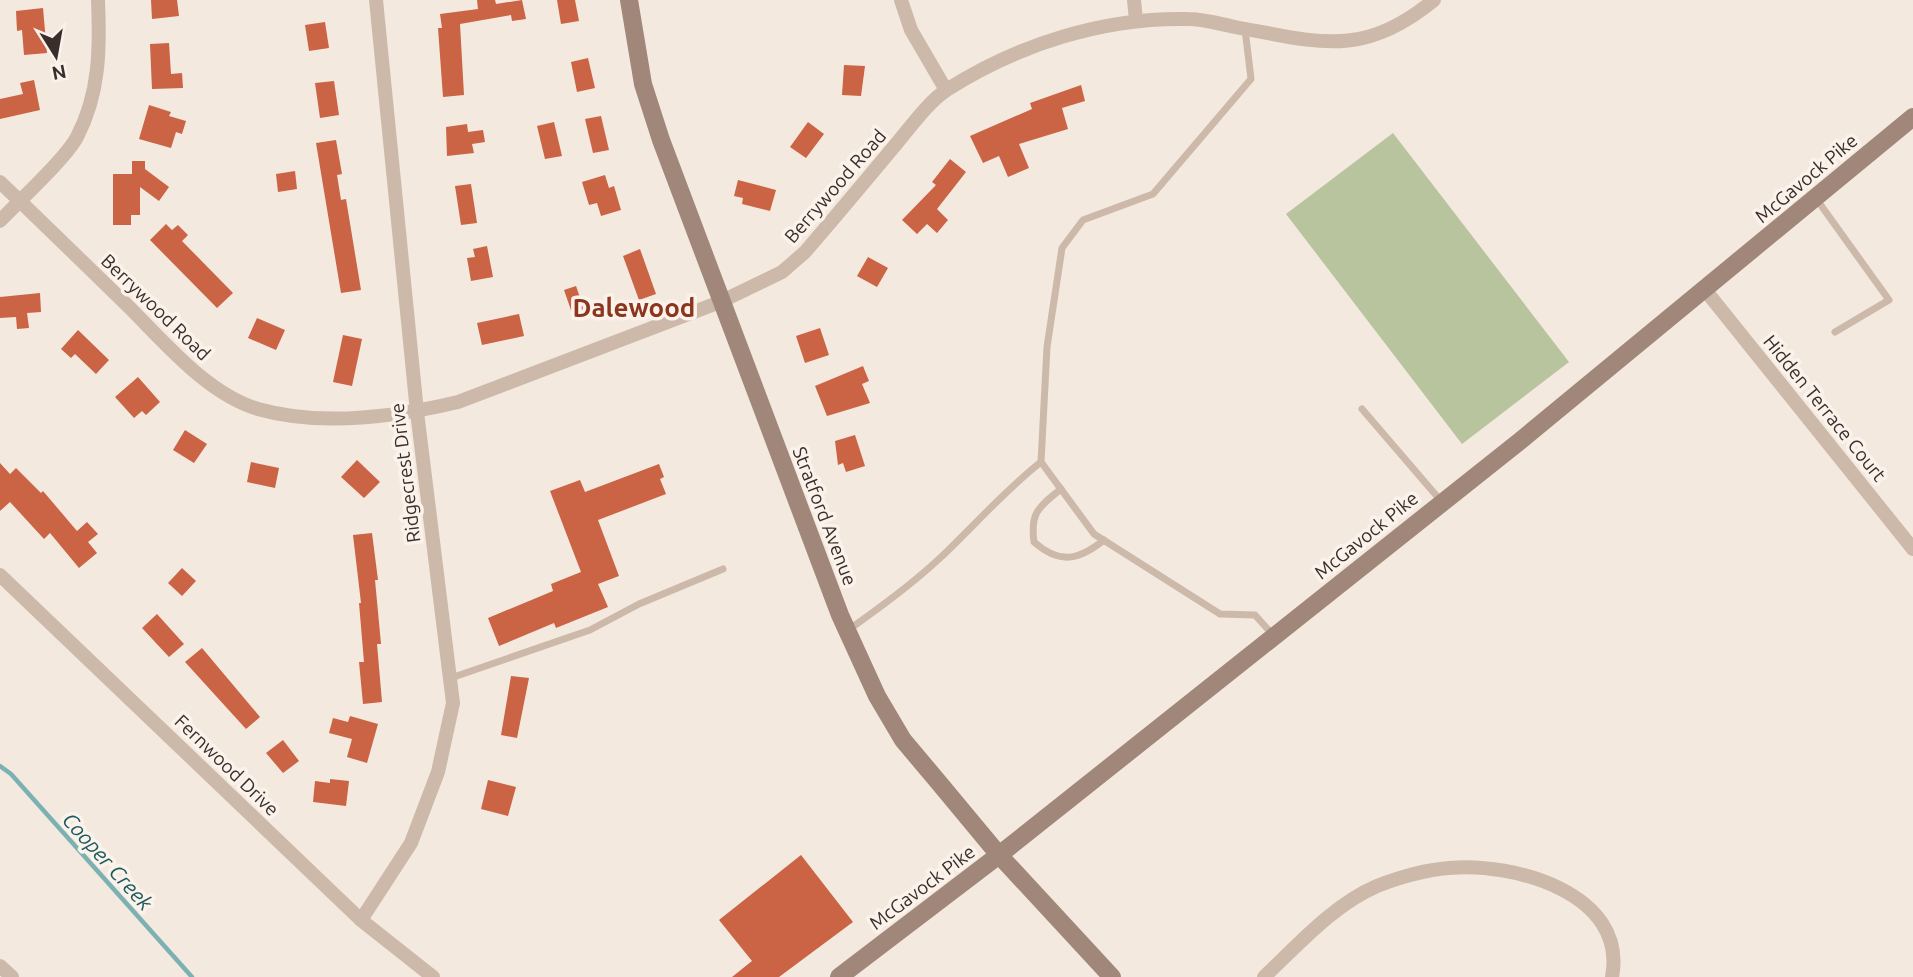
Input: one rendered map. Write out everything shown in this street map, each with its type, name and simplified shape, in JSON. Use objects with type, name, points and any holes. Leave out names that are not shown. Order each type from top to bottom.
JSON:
[{"type":"street","points":[[0,221],[76,139],[93,94],[101,57],[98,0]]},
{"type":"street","name":"Ridgecrest Drive","points":[[361,920],[411,843],[433,784],[453,703],[417,412],[376,0]]},
{"type":"street","name":"Stratford Avenue","points":[[629,0],[643,84],[720,302],[847,631],[877,696],[903,740],[999,855],[1112,977]]},
{"type":"street","points":[[901,0],[911,30],[946,90]]},
{"type":"street","points":[[1134,0],[1136,20]]},
{"type":"street","name":"Berrywood Road","points":[[0,183],[202,379],[256,409],[298,416],[338,417],[417,412],[458,402],[720,302],[782,272],[806,252],[946,90],[1001,61],[1068,34],[1136,20],[1191,19],[1301,40],[1345,43],[1375,36],[1410,19],[1434,0]]},
{"type":"street","name":"McGavock Pike","points":[[839,977],[999,855],[1706,291],[1913,117]]},
{"type":"street","name":"Hidden Terrace Court","points":[[1706,291],[1913,548]]},
{"type":"street","name":"Fernwood Drive","points":[[0,575],[361,920],[433,977]]},
{"type":"street","points":[[1264,977],[1328,916],[1374,887],[1412,873],[1451,868],[1490,869],[1526,877],[1571,893],[1600,917],[1612,944],[1612,977]]},
{"type":"street","points":[[0,966],[12,977]]},
{"type":"lane","points":[[1245,29],[1251,79],[1153,194],[1083,220],[1062,248],[1047,347],[1041,462],[1094,534],[1220,614],[1255,615],[1274,636]]},
{"type":"lane","points":[[1815,197],[1889,300],[1835,332]]},
{"type":"lane","points":[[1362,409],[1441,501]]},
{"type":"lane","points":[[847,631],[891,600],[940,558],[1011,486],[1041,462]]},
{"type":"lane","points":[[1061,489],[1038,509],[1032,524],[1034,542],[1048,554],[1065,557],[1085,555],[1104,540]]},
{"type":"lane","points":[[450,678],[590,629],[639,604],[723,569]]},
{"type":"green space","points":[[1393,133],[1569,362],[1462,444],[1286,214]]},
{"type":"building","points":[[151,0],[177,0],[179,16],[152,19]]},
{"type":"building","points":[[477,0],[495,0],[496,4],[522,0],[526,19],[512,21],[511,15],[460,24],[464,95],[443,97],[438,28],[442,28],[440,14],[478,9]]},
{"type":"building","points":[[557,0],[575,0],[579,21],[561,24]]},
{"type":"building","points":[[43,8],[47,53],[24,55],[22,30],[17,31],[16,11]]},
{"type":"building","points":[[325,22],[329,48],[309,51],[305,25]]},
{"type":"building","points":[[169,43],[171,74],[182,73],[183,88],[152,89],[150,44]]},
{"type":"building","points":[[588,58],[595,88],[577,92],[571,62]]},
{"type":"building","points":[[844,65],[865,66],[861,96],[842,95]]},
{"type":"building","points":[[34,80],[40,110],[0,119],[0,99],[23,94],[20,83]]},
{"type":"building","points":[[334,81],[339,115],[320,118],[315,83]]},
{"type":"building","points":[[1081,85],[1085,101],[1062,108],[1068,129],[1019,144],[1029,168],[1008,177],[999,156],[983,163],[970,136],[1032,109],[1030,103]]},
{"type":"building","points":[[149,105],[171,112],[169,116],[186,121],[182,134],[176,132],[171,148],[139,139]]},
{"type":"building","points":[[601,116],[609,150],[593,153],[585,119]]},
{"type":"building","points":[[554,122],[562,156],[545,159],[537,126]]},
{"type":"building","points":[[808,122],[824,134],[806,158],[790,147]]},
{"type":"building","points":[[467,124],[468,132],[483,130],[485,142],[472,144],[474,153],[447,156],[446,127]]},
{"type":"building","points":[[336,140],[342,174],[337,175],[341,200],[346,199],[361,290],[341,293],[316,143]]},
{"type":"building","points":[[950,159],[966,172],[937,209],[948,220],[937,233],[927,224],[917,234],[902,220],[936,185],[932,182]]},
{"type":"building","points":[[132,161],[145,161],[145,169],[169,187],[159,201],[140,187],[140,215],[131,215],[131,225],[113,225],[113,174],[132,174]]},
{"type":"building","points":[[295,171],[297,189],[278,192],[276,174]]},
{"type":"building","points":[[605,175],[609,188],[614,186],[621,210],[601,216],[597,203],[589,205],[582,182]]},
{"type":"building","points":[[738,180],[776,190],[770,211],[742,204],[743,198],[734,196]]},
{"type":"building","points":[[471,184],[477,223],[461,225],[455,186]]},
{"type":"building","points":[[166,224],[172,230],[178,225],[188,235],[182,241],[233,293],[217,308],[150,240]]},
{"type":"building","points":[[487,246],[493,277],[471,281],[467,258],[475,257],[473,249]]},
{"type":"building","points":[[640,249],[656,294],[639,300],[623,256]]},
{"type":"building","points":[[868,257],[888,268],[877,287],[857,276]]},
{"type":"building","points":[[576,286],[584,309],[572,313],[564,290]]},
{"type":"building","points":[[40,293],[41,312],[27,313],[29,328],[17,329],[16,317],[0,318],[0,297]]},
{"type":"building","points":[[519,314],[524,336],[482,345],[477,323]]},
{"type":"building","points":[[257,318],[285,330],[276,350],[248,338]]},
{"type":"building","points":[[820,328],[829,355],[805,363],[796,336]]},
{"type":"building","points":[[78,330],[109,360],[96,374],[75,354],[71,358],[61,349]]},
{"type":"building","points":[[343,335],[362,339],[352,386],[333,382]]},
{"type":"building","points":[[863,366],[869,381],[862,384],[870,403],[827,416],[815,386]]},
{"type":"building","points":[[138,377],[160,402],[146,415],[142,411],[134,418],[115,397]]},
{"type":"building","points":[[185,430],[207,444],[194,463],[173,450]]},
{"type":"building","points":[[855,435],[865,466],[846,472],[843,463],[838,465],[835,441]]},
{"type":"building","points":[[357,460],[380,482],[364,498],[341,477]]},
{"type":"building","points":[[251,462],[279,468],[275,488],[247,482]]},
{"type":"building","points":[[0,463],[10,474],[16,468],[41,493],[43,491],[77,531],[87,522],[98,534],[88,542],[97,553],[79,568],[50,533],[44,539],[10,502],[0,511]]},
{"type":"building","points":[[659,464],[664,477],[660,479],[666,494],[598,520],[619,576],[598,584],[608,607],[556,628],[554,623],[499,646],[488,618],[553,591],[551,584],[581,572],[550,491],[580,480],[585,492]]},
{"type":"building","points":[[372,533],[378,580],[375,580],[381,644],[377,644],[382,702],[363,704],[359,662],[364,662],[361,603],[353,535]]},
{"type":"building","points":[[182,568],[196,581],[182,596],[168,583]]},
{"type":"building","points":[[157,614],[184,644],[169,657],[142,628]]},
{"type":"building","points":[[202,648],[260,717],[246,729],[185,662]]},
{"type":"building","points":[[511,676],[529,678],[517,738],[501,735]]},
{"type":"building","points":[[350,716],[378,724],[367,763],[347,757],[352,739],[329,733],[333,718],[348,722]]},
{"type":"building","points":[[283,740],[299,761],[283,773],[266,753]]},
{"type":"building","points":[[330,779],[349,781],[346,806],[313,802],[315,781],[330,783]]},
{"type":"building","points":[[488,780],[516,787],[508,816],[481,809]]},
{"type":"building","points":[[801,855],[853,922],[779,977],[732,977],[752,961],[719,920]]},
{"type":"waterway","name":"Cooper Creek","points":[[0,766],[11,774],[192,977]]},
{"type":"district","name":"Dalewood","points":[[634,307]]}]
